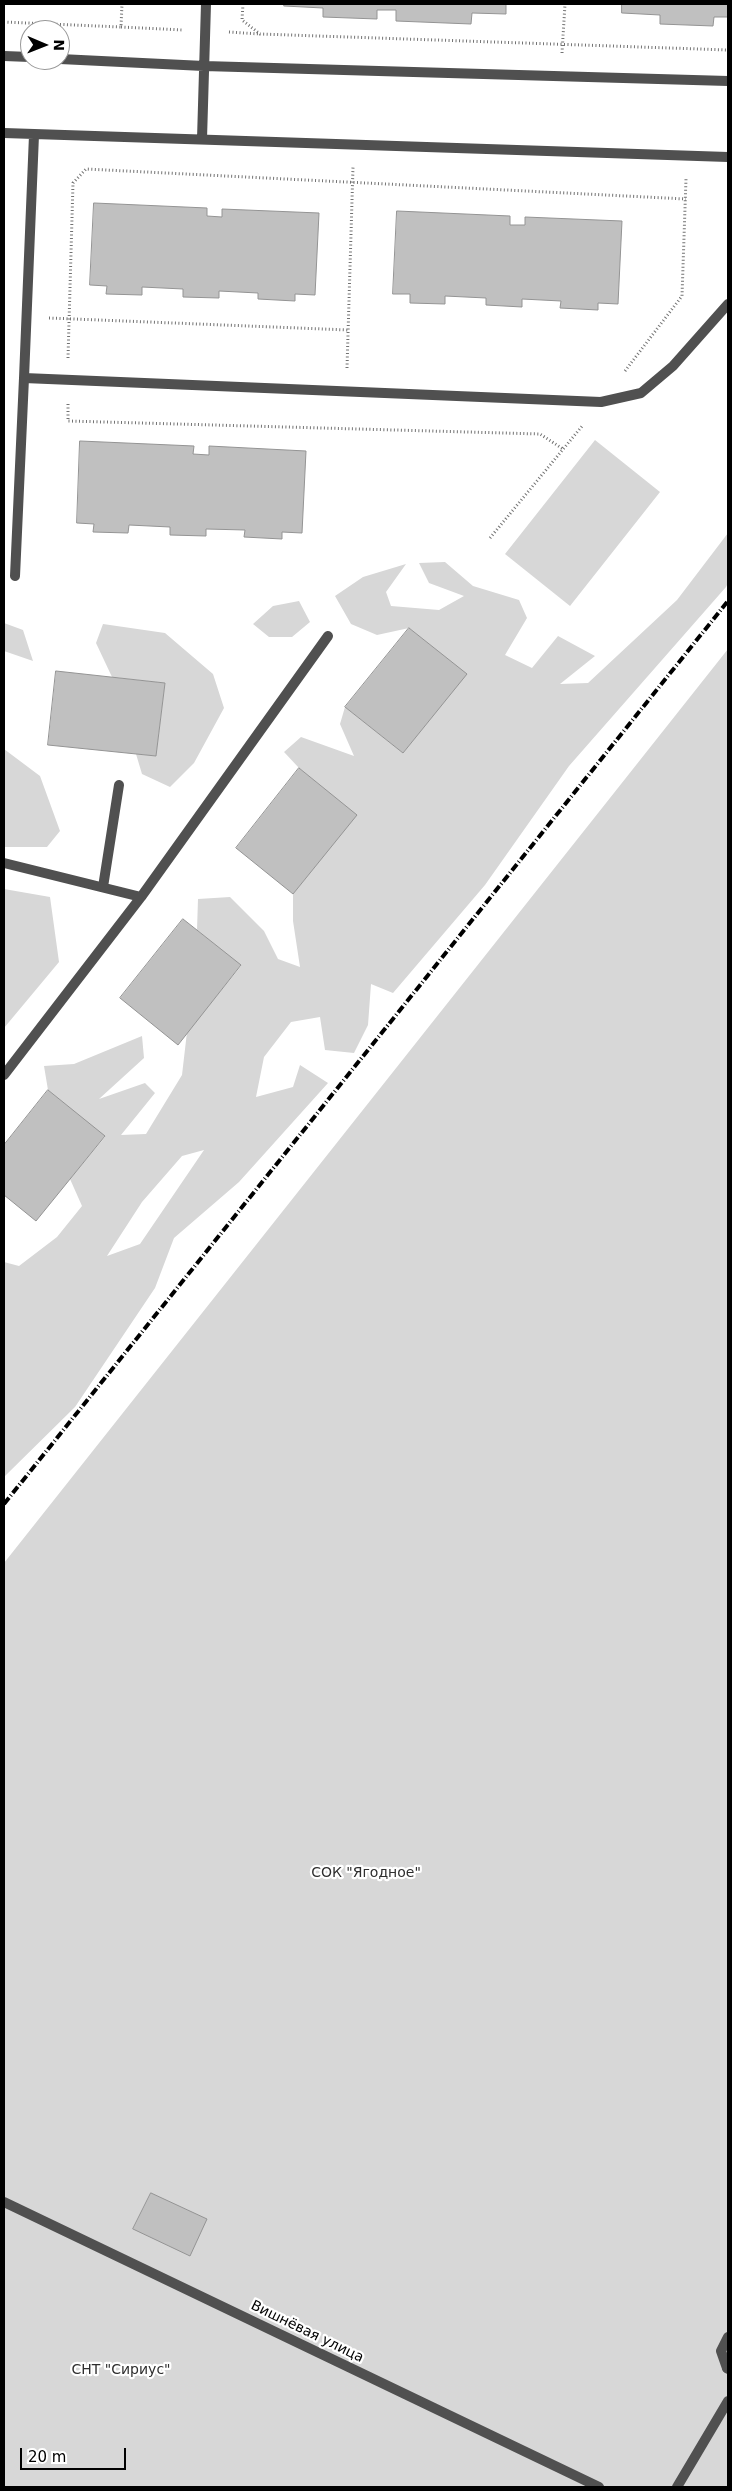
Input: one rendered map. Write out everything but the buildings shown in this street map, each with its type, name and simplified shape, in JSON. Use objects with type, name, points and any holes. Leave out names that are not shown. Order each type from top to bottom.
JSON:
[{"type":"street","points":[[202,139],[206,4]]},
{"type":"street","points":[[4,56],[20,57]]},
{"type":"street","points":[[70,59],[204,66],[728,81]]},
{"type":"street","points":[[4,134],[354,144],[728,158]]},
{"type":"street","points":[[15,576],[34,135]]},
{"type":"street","points":[[24,378],[601,402],[641,393],[673,366],[728,304]]},
{"type":"street","points":[[4,1075],[141,897],[328,636]]},
{"type":"street","points":[[102,887],[118,785]]},
{"type":"street","points":[[4,863],[141,897]]},
{"type":"street","name":"Вишнёвая улица","points":[[4,2202],[599,2487]]},
{"type":"street","points":[[728,2337],[721,2351],[728,2369]]},
{"type":"street","points":[[677,2487],[728,2401]]},
{"type":"path","points":[[4,22],[121,28],[122,4]]},
{"type":"path","points":[[243,4],[242,20],[260,34],[728,50]]},
{"type":"path","points":[[561,77],[565,4]]},
{"type":"path","points":[[346,392],[354,144]]},
{"type":"path","points":[[563,449],[540,434],[68,421],[68,319],[73,183],[86,169],[686,199]]},
{"type":"path","points":[[27,317],[348,330]]},
{"type":"green space","points":[[595,440],[660,492],[570,606],[505,554]]},
{"type":"green space","points":[[728,533],[728,583],[726,587],[569,766],[485,885],[393,993],[371,984],[368,1025],[354,1053],[325,1050],[320,1017],[291,1022],[264,1057],[256,1097],[293,1087],[300,1065],[328,1083],[239,1182],[174,1238],[155,1288],[75,1407],[4,1477],[4,1262],[19,1266],[57,1237],[82,1206],[70,1179],[105,1137],[48,1090],[44,1066],[74,1064],[142,1036],[144,1058],[99,1099],[145,1083],[155,1093],[121,1135],[146,1134],[182,1075],[187,1032],[241,966],[197,930],[198,899],[230,897],[264,931],[278,959],[300,967],[293,921],[293,894],[356,815],[299,768],[284,752],[301,737],[354,756],[340,724],[345,707],[403,753],[466,674],[409,628],[377,635],[351,624],[335,596],[363,577],[406,564],[386,592],[391,606],[439,610],[464,596],[429,583],[419,563],[445,562],[473,586],[519,600],[527,618],[505,655],[532,668],[558,636],[595,656],[560,684],[588,683],[677,600]],"holes":[[[204,1150],[140,1244],[107,1256],[142,1202],[182,1156]]]},
{"type":"green space","points":[[299,601],[310,622],[292,637],[269,637],[253,624],[273,606]]},
{"type":"green space","points":[[4,623],[23,630],[33,661],[4,651]]},
{"type":"green space","points":[[103,624],[165,633],[213,674],[224,708],[194,763],[170,787],[142,774],[136,754],[156,756],[165,683],[112,677],[96,643]]},
{"type":"green space","name":"СОК \"Ягодное\"","points":[[728,649],[728,2487],[4,2487],[4,1563]]},
{"type":"green space","points":[[4,749],[40,776],[60,831],[47,847],[4,847]]},
{"type":"green space","points":[[4,889],[50,897],[59,962],[4,1028]]},
{"type":"railway","points":[[4,1504],[728,601]]},
{"type":"park label","name":"СНТ \"Сириус\"","points":[[121,2370]]}]
